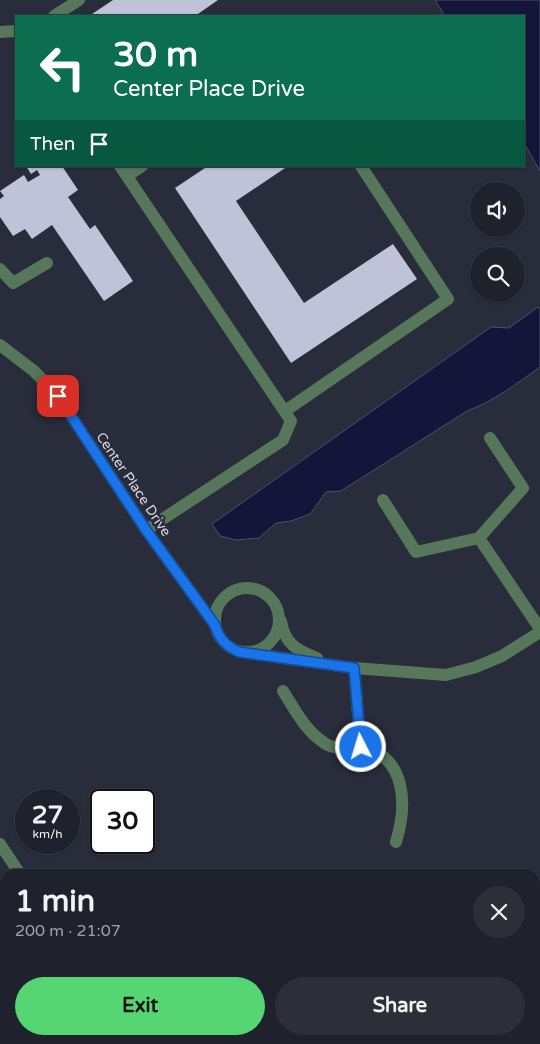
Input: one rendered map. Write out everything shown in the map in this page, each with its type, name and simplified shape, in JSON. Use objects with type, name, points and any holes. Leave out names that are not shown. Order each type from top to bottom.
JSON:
[{"type":"street","points":[[56,15],[79,0]]},
{"type":"street","points":[[0,32],[15,31]]},
{"type":"street","points":[[138,167],[123,171],[292,421],[283,440],[146,530]]},
{"type":"street","points":[[284,411],[448,299],[362,167]]},
{"type":"street","points":[[0,269],[13,283],[47,263]]},
{"type":"street","name":"Center Place Drive","points":[[0,345],[34,371],[58,396],[146,530],[215,625],[222,641],[230,648],[247,653],[354,668],[446,675],[476,667],[502,656],[540,630]]},
{"type":"street","points":[[383,500],[416,552],[479,538],[523,488],[490,438]]},
{"type":"street","points":[[479,538],[540,630]]},
{"type":"street","name":"Center Place Drive","points":[[215,625],[215,614],[219,603],[226,595],[242,588],[259,589],[276,604],[284,635],[290,643],[304,653],[336,665]]},
{"type":"street","points":[[247,653],[268,645],[278,631],[280,614]]},
{"type":"street","points":[[354,668],[361,747]]},
{"type":"street","points":[[283,691],[310,732],[328,746],[361,747],[383,754],[394,769],[401,787],[403,806],[401,825],[396,842]]},
{"type":"street","points":[[0,844],[17,869]]},
{"type":"shaded area","points":[[435,0],[540,0],[540,171],[525,145],[525,15],[444,15]]},
{"type":"shaded area","points":[[538,307],[540,309],[540,367],[505,392],[467,411],[341,491],[326,492],[310,514],[291,521],[276,523],[259,538],[236,540],[220,536],[212,524],[491,327],[509,328]]},
{"type":"building","points":[[113,0],[218,0],[196,15],[90,15]]},
{"type":"building","points":[[27,167],[63,167],[78,190],[68,197],[90,229],[95,225],[133,281],[104,301],[52,225],[32,239],[25,229],[13,236],[0,217],[0,199],[4,196],[0,191],[24,175],[28,182],[40,175],[37,170],[31,174]]},
{"type":"building","points":[[206,167],[287,167],[236,201],[304,303],[393,244],[417,279],[291,363],[175,188]]},
{"type":"route","points":[[58,396],[146,530],[215,625],[222,641],[230,648],[239,652],[354,668],[361,747]]}]
